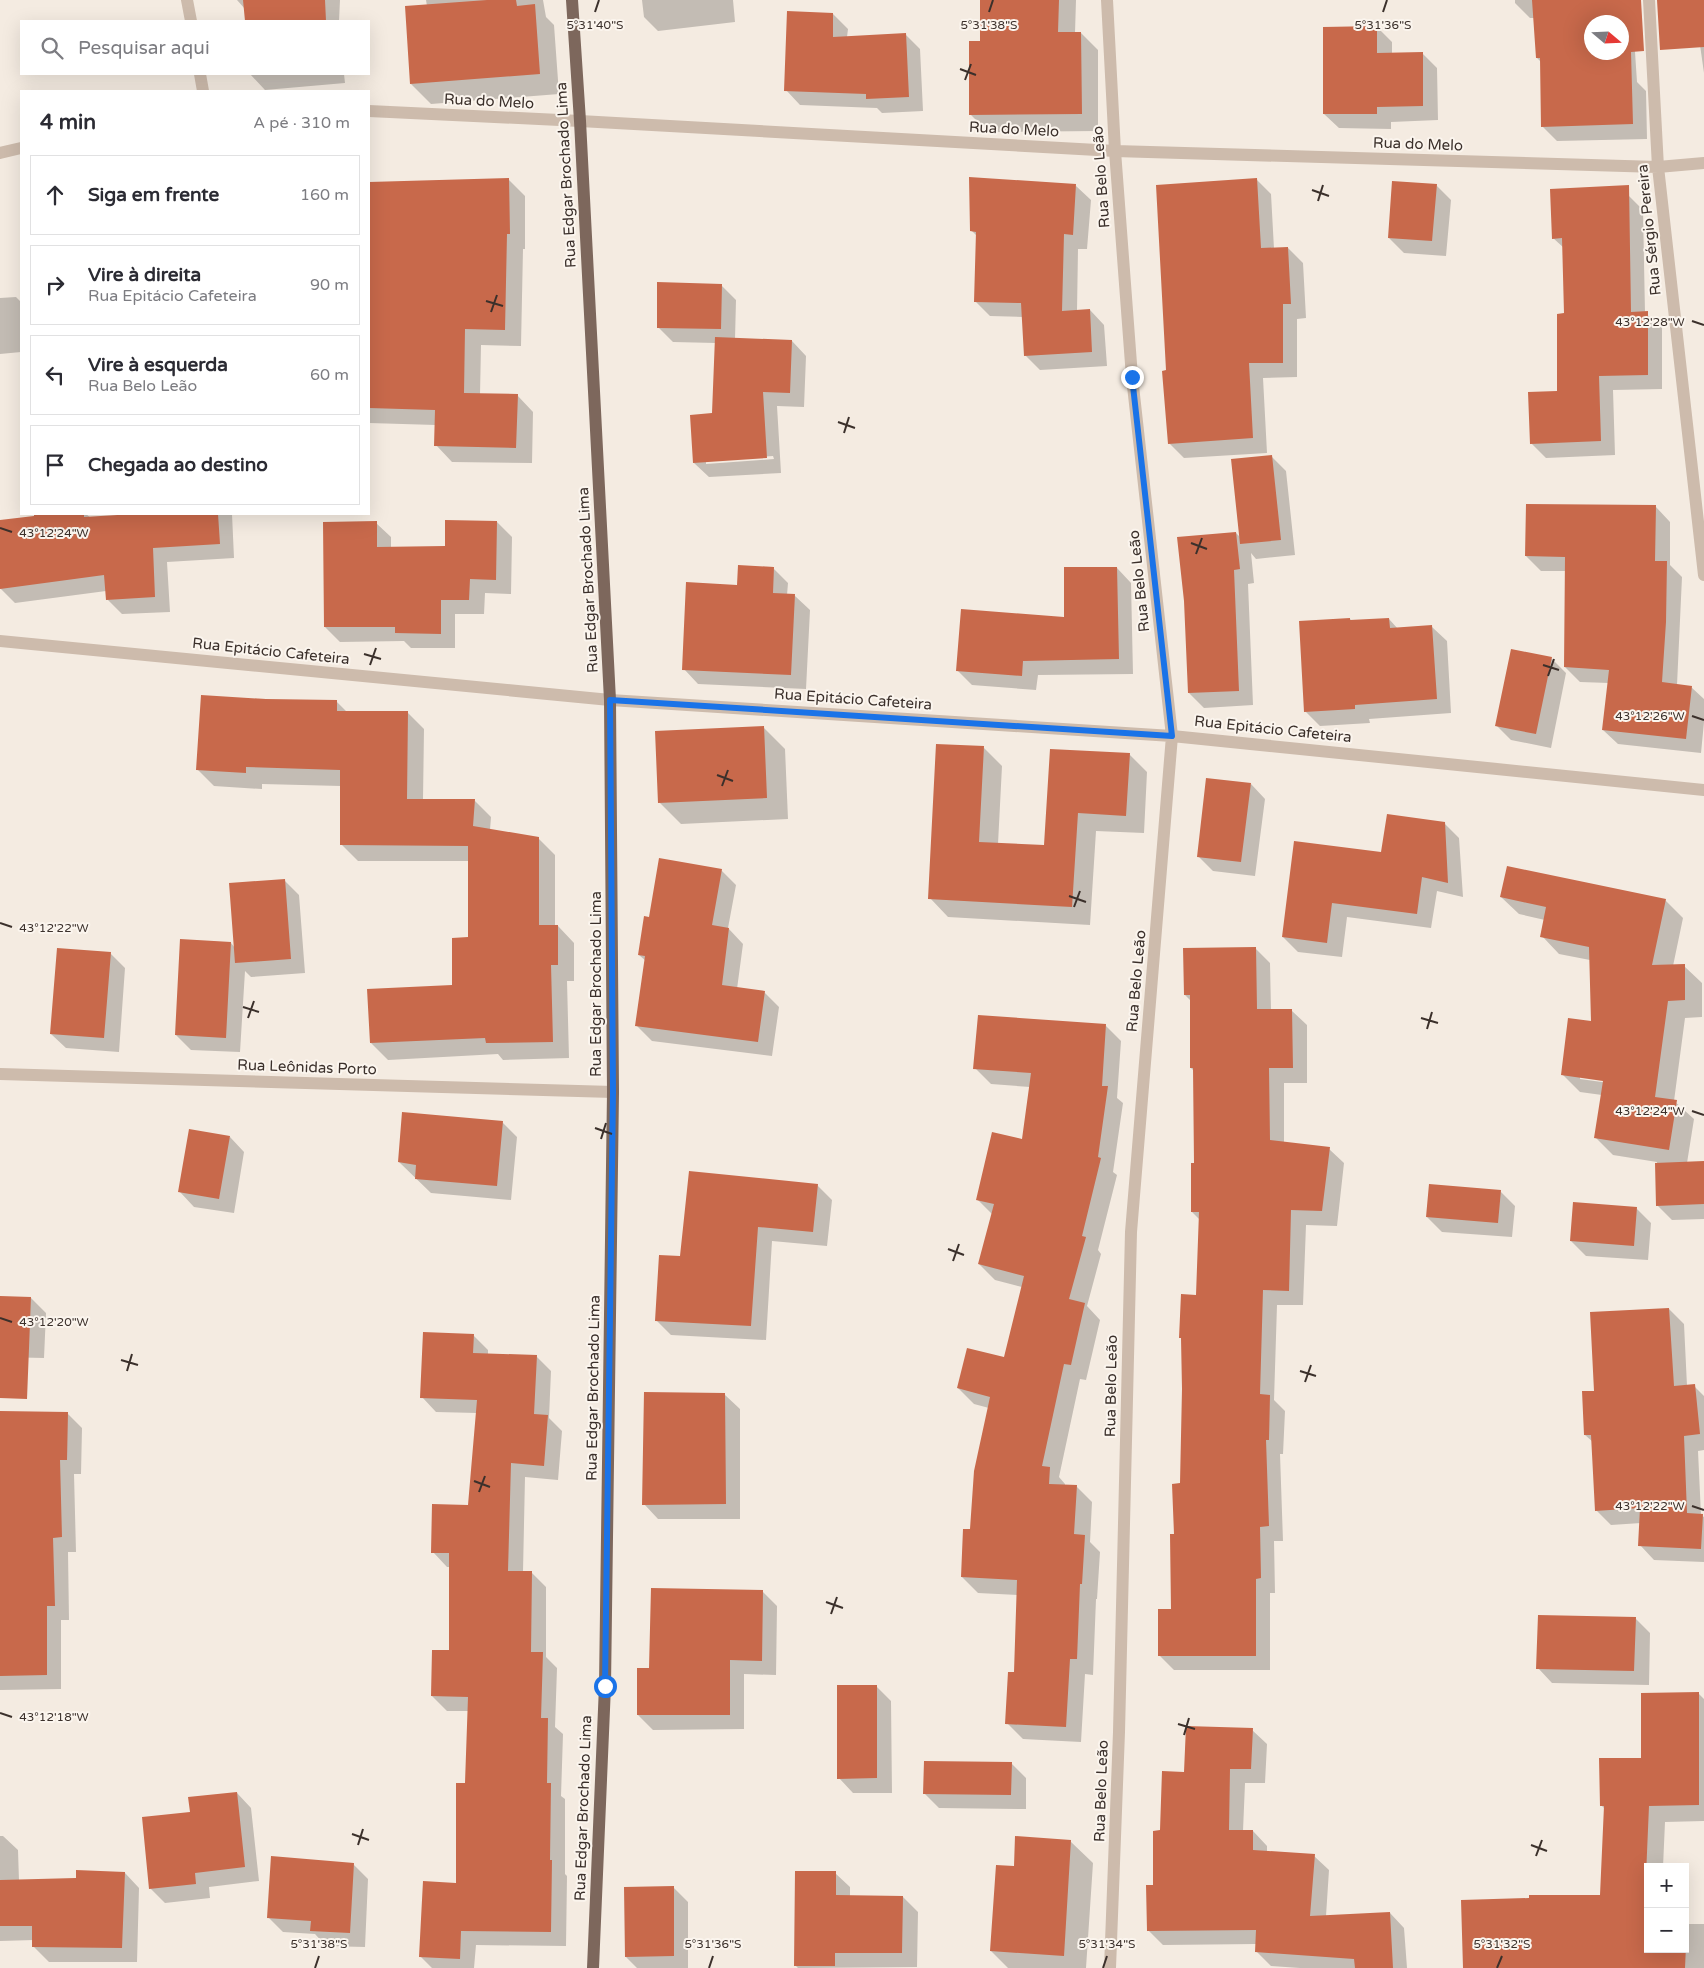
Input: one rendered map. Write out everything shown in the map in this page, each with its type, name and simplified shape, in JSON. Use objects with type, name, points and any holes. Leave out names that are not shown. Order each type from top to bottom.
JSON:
[{"type":"main road","name":"Rua Edgar Brochado Lima","points":[[572,0],[610,700],[613,1092],[605,1686],[593,1968]]},
{"type":"street","points":[[187,0],[191,20]]},
{"type":"street","name":"Rua Belo Leão","points":[[1107,0],[1115,151],[1132,377],[1172,736],[1131,1232],[1119,1732],[1110,1968]]},
{"type":"street","name":"Rua Sérgio Pereira","points":[[1649,0],[1658,167],[1704,575]]},
{"type":"street","points":[[200,75],[203,90]]},
{"type":"street","name":"Rua do Melo","points":[[370,111],[1115,151],[1658,167],[1704,163]]},
{"type":"street","points":[[0,153],[20,148]]},
{"type":"street","name":"Rua Epitácio Cafeteira","points":[[0,641],[610,700],[1172,736],[1704,790]]},
{"type":"street","name":"Rua Leônidas Porto","points":[[0,1074],[613,1092]]},
{"type":"building","points":[[243,0],[325,0],[326,20],[245,20]]},
{"type":"building","points":[[487,0],[516,0],[517,6],[535,4],[540,74],[410,84],[405,6]]},
{"type":"building","points":[[980,0],[1059,0],[1058,32],[1081,32],[1082,114],[969,115],[969,41],[980,41]]},
{"type":"building","points":[[1532,0],[1641,0],[1644,51],[1631,52],[1633,124],[1541,127],[1540,58],[1536,58]]},
{"type":"building","points":[[1657,0],[1704,0],[1704,47],[1660,50]]},
{"type":"building","points":[[787,11],[833,13],[833,37],[906,33],[909,97],[866,99],[866,94],[784,91]]},
{"type":"building","points":[[1377,26],[1377,53],[1423,52],[1423,106],[1377,107],[1377,114],[1323,114],[1323,27]]},
{"type":"building","points":[[969,177],[1076,184],[1073,235],[1064,234],[1062,311],[1090,309],[1092,352],[1024,356],[1021,303],[974,302],[976,232],[970,231]]},
{"type":"building","points":[[509,178],[510,234],[507,234],[505,330],[465,329],[464,393],[518,394],[516,448],[434,446],[435,410],[370,408],[370,182]]},
{"type":"building","points":[[1257,178],[1261,248],[1288,247],[1291,304],[1283,304],[1283,363],[1249,363],[1253,438],[1168,444],[1162,371],[1166,370],[1156,185]]},
{"type":"building","points":[[1392,181],[1437,184],[1432,241],[1388,238]]},
{"type":"building","points":[[1629,185],[1631,312],[1648,311],[1648,375],[1599,376],[1601,441],[1530,444],[1528,392],[1557,391],[1557,314],[1564,313],[1562,238],[1552,239],[1550,189]]},
{"type":"building","points":[[657,282],[722,284],[721,329],[657,328]]},
{"type":"building","points":[[715,337],[792,340],[790,393],[763,392],[767,458],[693,463],[690,415],[712,413]]},
{"type":"building","points":[[1272,455],[1281,540],[1240,544],[1231,459]]},
{"type":"building","points":[[1526,504],[1656,505],[1655,561],[1667,561],[1666,622],[1662,682],[1692,686],[1686,739],[1602,730],[1609,670],[1564,667],[1565,557],[1525,556]]},
{"type":"building","points":[[218,515],[220,544],[153,548],[155,597],[106,600],[104,575],[0,589],[0,520],[34,516]]},
{"type":"building","points":[[445,520],[497,521],[496,580],[470,579],[469,600],[441,600],[441,634],[395,633],[395,627],[324,627],[323,522],[377,521],[377,547],[445,546]]},
{"type":"building","points":[[1236,532],[1240,569],[1234,570],[1239,691],[1188,693],[1184,601],[1177,537]]},
{"type":"building","points":[[738,565],[774,567],[773,593],[795,594],[791,675],[682,670],[686,582],[737,585]]},
{"type":"building","points":[[1064,567],[1117,567],[1119,659],[1023,661],[1022,676],[956,671],[961,609],[1064,617]]},
{"type":"building","points":[[1350,618],[1350,620],[1389,618],[1390,628],[1432,625],[1437,699],[1355,705],[1355,709],[1304,712],[1299,621]]},
{"type":"building","points":[[1511,649],[1552,657],[1536,734],[1495,726]]},
{"type":"building","points":[[201,695],[266,699],[337,700],[337,711],[408,711],[407,799],[475,799],[473,826],[539,837],[539,925],[558,925],[558,965],[551,965],[553,1042],[486,1043],[485,1038],[370,1043],[367,989],[452,985],[452,938],[468,937],[468,846],[340,845],[340,770],[246,767],[246,773],[196,770]]},
{"type":"building","points":[[764,726],[767,798],[658,803],[655,731]]},
{"type":"building","points":[[936,744],[984,746],[979,842],[1044,845],[1050,749],[1130,753],[1126,816],[1078,813],[1072,907],[928,899]]},
{"type":"building","points":[[1206,778],[1251,783],[1241,862],[1197,857]]},
{"type":"building","points":[[1387,814],[1445,822],[1448,883],[1422,877],[1417,914],[1332,903],[1327,943],[1282,937],[1294,841],[1381,852]]},
{"type":"building","points":[[659,858],[722,869],[712,925],[729,928],[722,985],[765,991],[758,1042],[635,1026],[645,956],[638,955],[644,916],[649,917]]},
{"type":"building","points":[[1507,866],[1666,899],[1652,965],[1685,964],[1685,1000],[1668,1001],[1655,1097],[1677,1100],[1669,1150],[1594,1138],[1603,1081],[1561,1075],[1568,1018],[1591,1021],[1589,947],[1540,937],[1546,907],[1500,897]]},
{"type":"building","points":[[285,879],[291,959],[235,963],[229,883]]},
{"type":"building","points":[[180,939],[231,942],[226,1038],[175,1035]]},
{"type":"building","points":[[1256,947],[1257,1009],[1292,1009],[1293,1068],[1269,1068],[1270,1140],[1330,1147],[1322,1211],[1291,1210],[1289,1291],[1263,1290],[1260,1394],[1270,1395],[1269,1440],[1266,1440],[1269,1526],[1260,1527],[1261,1578],[1256,1579],[1256,1656],[1158,1656],[1158,1609],[1171,1609],[1170,1534],[1174,1534],[1172,1484],[1180,1483],[1182,1389],[1181,1338],[1179,1338],[1181,1294],[1196,1295],[1199,1212],[1191,1212],[1191,1163],[1194,1163],[1193,1068],[1190,1068],[1190,995],[1184,995],[1183,948]]},
{"type":"building","points":[[57,948],[111,952],[104,1038],[50,1034]]},
{"type":"building","points":[[978,1015],[1106,1024],[1102,1086],[1108,1086],[1098,1157],[1101,1158],[1082,1236],[1086,1237],[1069,1299],[1085,1303],[1071,1365],[1064,1364],[1042,1466],[1050,1467],[1049,1484],[1077,1485],[1074,1534],[1085,1535],[1082,1584],[1080,1584],[1077,1659],[1070,1659],[1066,1727],[1005,1724],[1008,1672],[1014,1672],[1017,1580],[961,1577],[963,1529],[970,1529],[974,1471],[990,1397],[957,1388],[967,1348],[1004,1357],[1024,1276],[978,1264],[994,1204],[976,1200],[992,1132],[1022,1139],[1031,1073],[973,1069]]},
{"type":"building","points":[[402,1112],[503,1121],[497,1186],[415,1179],[416,1165],[398,1162]]},
{"type":"building","points":[[189,1129],[230,1136],[219,1199],[178,1192]]},
{"type":"building","points":[[1704,1161],[1704,1204],[1656,1206],[1655,1163]]},
{"type":"building","points":[[689,1171],[818,1184],[813,1232],[758,1227],[751,1326],[655,1321],[659,1255],[680,1256]]},
{"type":"building","points":[[1429,1184],[1501,1190],[1498,1223],[1426,1217]]},
{"type":"building","points":[[1573,1202],[1637,1207],[1634,1246],[1570,1241]]},
{"type":"building","points":[[0,1296],[31,1297],[27,1399],[0,1398]]},
{"type":"building","points":[[1669,1308],[1674,1386],[1695,1384],[1700,1434],[1684,1436],[1687,1513],[1703,1514],[1701,1549],[1638,1546],[1640,1508],[1595,1511],[1591,1435],[1584,1435],[1582,1391],[1594,1391],[1590,1312]]},
{"type":"building","points":[[423,1332],[474,1334],[473,1353],[537,1355],[534,1414],[548,1415],[544,1466],[511,1463],[508,1571],[532,1571],[531,1652],[543,1652],[541,1718],[548,1718],[547,1783],[551,1783],[551,1932],[461,1931],[460,1959],[419,1957],[423,1881],[456,1883],[456,1783],[465,1783],[468,1697],[431,1696],[432,1650],[449,1650],[449,1553],[431,1553],[432,1504],[468,1505],[477,1400],[420,1398]]},
{"type":"building","points":[[644,1392],[725,1393],[726,1504],[642,1505]]},
{"type":"building","points":[[0,1411],[68,1412],[67,1460],[60,1460],[62,1537],[53,1538],[55,1606],[47,1606],[47,1675],[0,1676]]},
{"type":"building","points":[[651,1588],[763,1590],[762,1661],[730,1660],[730,1715],[637,1715],[637,1668],[649,1668]]},
{"type":"building","points":[[1538,1615],[1636,1617],[1634,1671],[1536,1669]]},
{"type":"building","points":[[837,1685],[877,1685],[877,1778],[837,1779]]},
{"type":"building","points":[[1699,1692],[1699,1805],[1649,1806],[1647,1863],[1644,1863],[1644,1953],[1686,1953],[1685,1968],[1463,1968],[1461,1900],[1529,1898],[1529,1895],[1600,1895],[1604,1806],[1600,1806],[1599,1758],[1641,1758],[1641,1693]]},
{"type":"building","points":[[1186,1726],[1253,1728],[1251,1769],[1230,1769],[1229,1830],[1253,1830],[1253,1850],[1315,1854],[1310,1916],[1390,1912],[1393,1968],[1355,1968],[1354,1959],[1255,1952],[1256,1930],[1147,1931],[1146,1885],[1153,1885],[1153,1831],[1160,1830],[1162,1771],[1184,1772]]},
{"type":"building","points":[[924,1761],[1012,1762],[1011,1795],[923,1794]]},
{"type":"building","points":[[237,1792],[245,1867],[195,1873],[196,1884],[149,1889],[142,1817],[190,1812],[188,1797]]},
{"type":"building","points":[[1015,1836],[1071,1840],[1064,1956],[990,1951],[996,1865],[1014,1866]]},
{"type":"building","points":[[271,1856],[354,1863],[350,1933],[310,1931],[311,1921],[267,1918]]},
{"type":"building","points":[[76,1870],[125,1872],[122,1948],[32,1947],[32,1926],[0,1926],[0,1880],[76,1878]]},
{"type":"building","points":[[795,1871],[836,1871],[836,1895],[903,1896],[902,1953],[835,1953],[835,1966],[794,1966]]},
{"type":"building","points":[[674,1886],[674,1956],[625,1957],[624,1887]]},
{"type":"route","points":[[605,1686],[613,1092],[610,700],[1172,736],[1132,377]]}]
